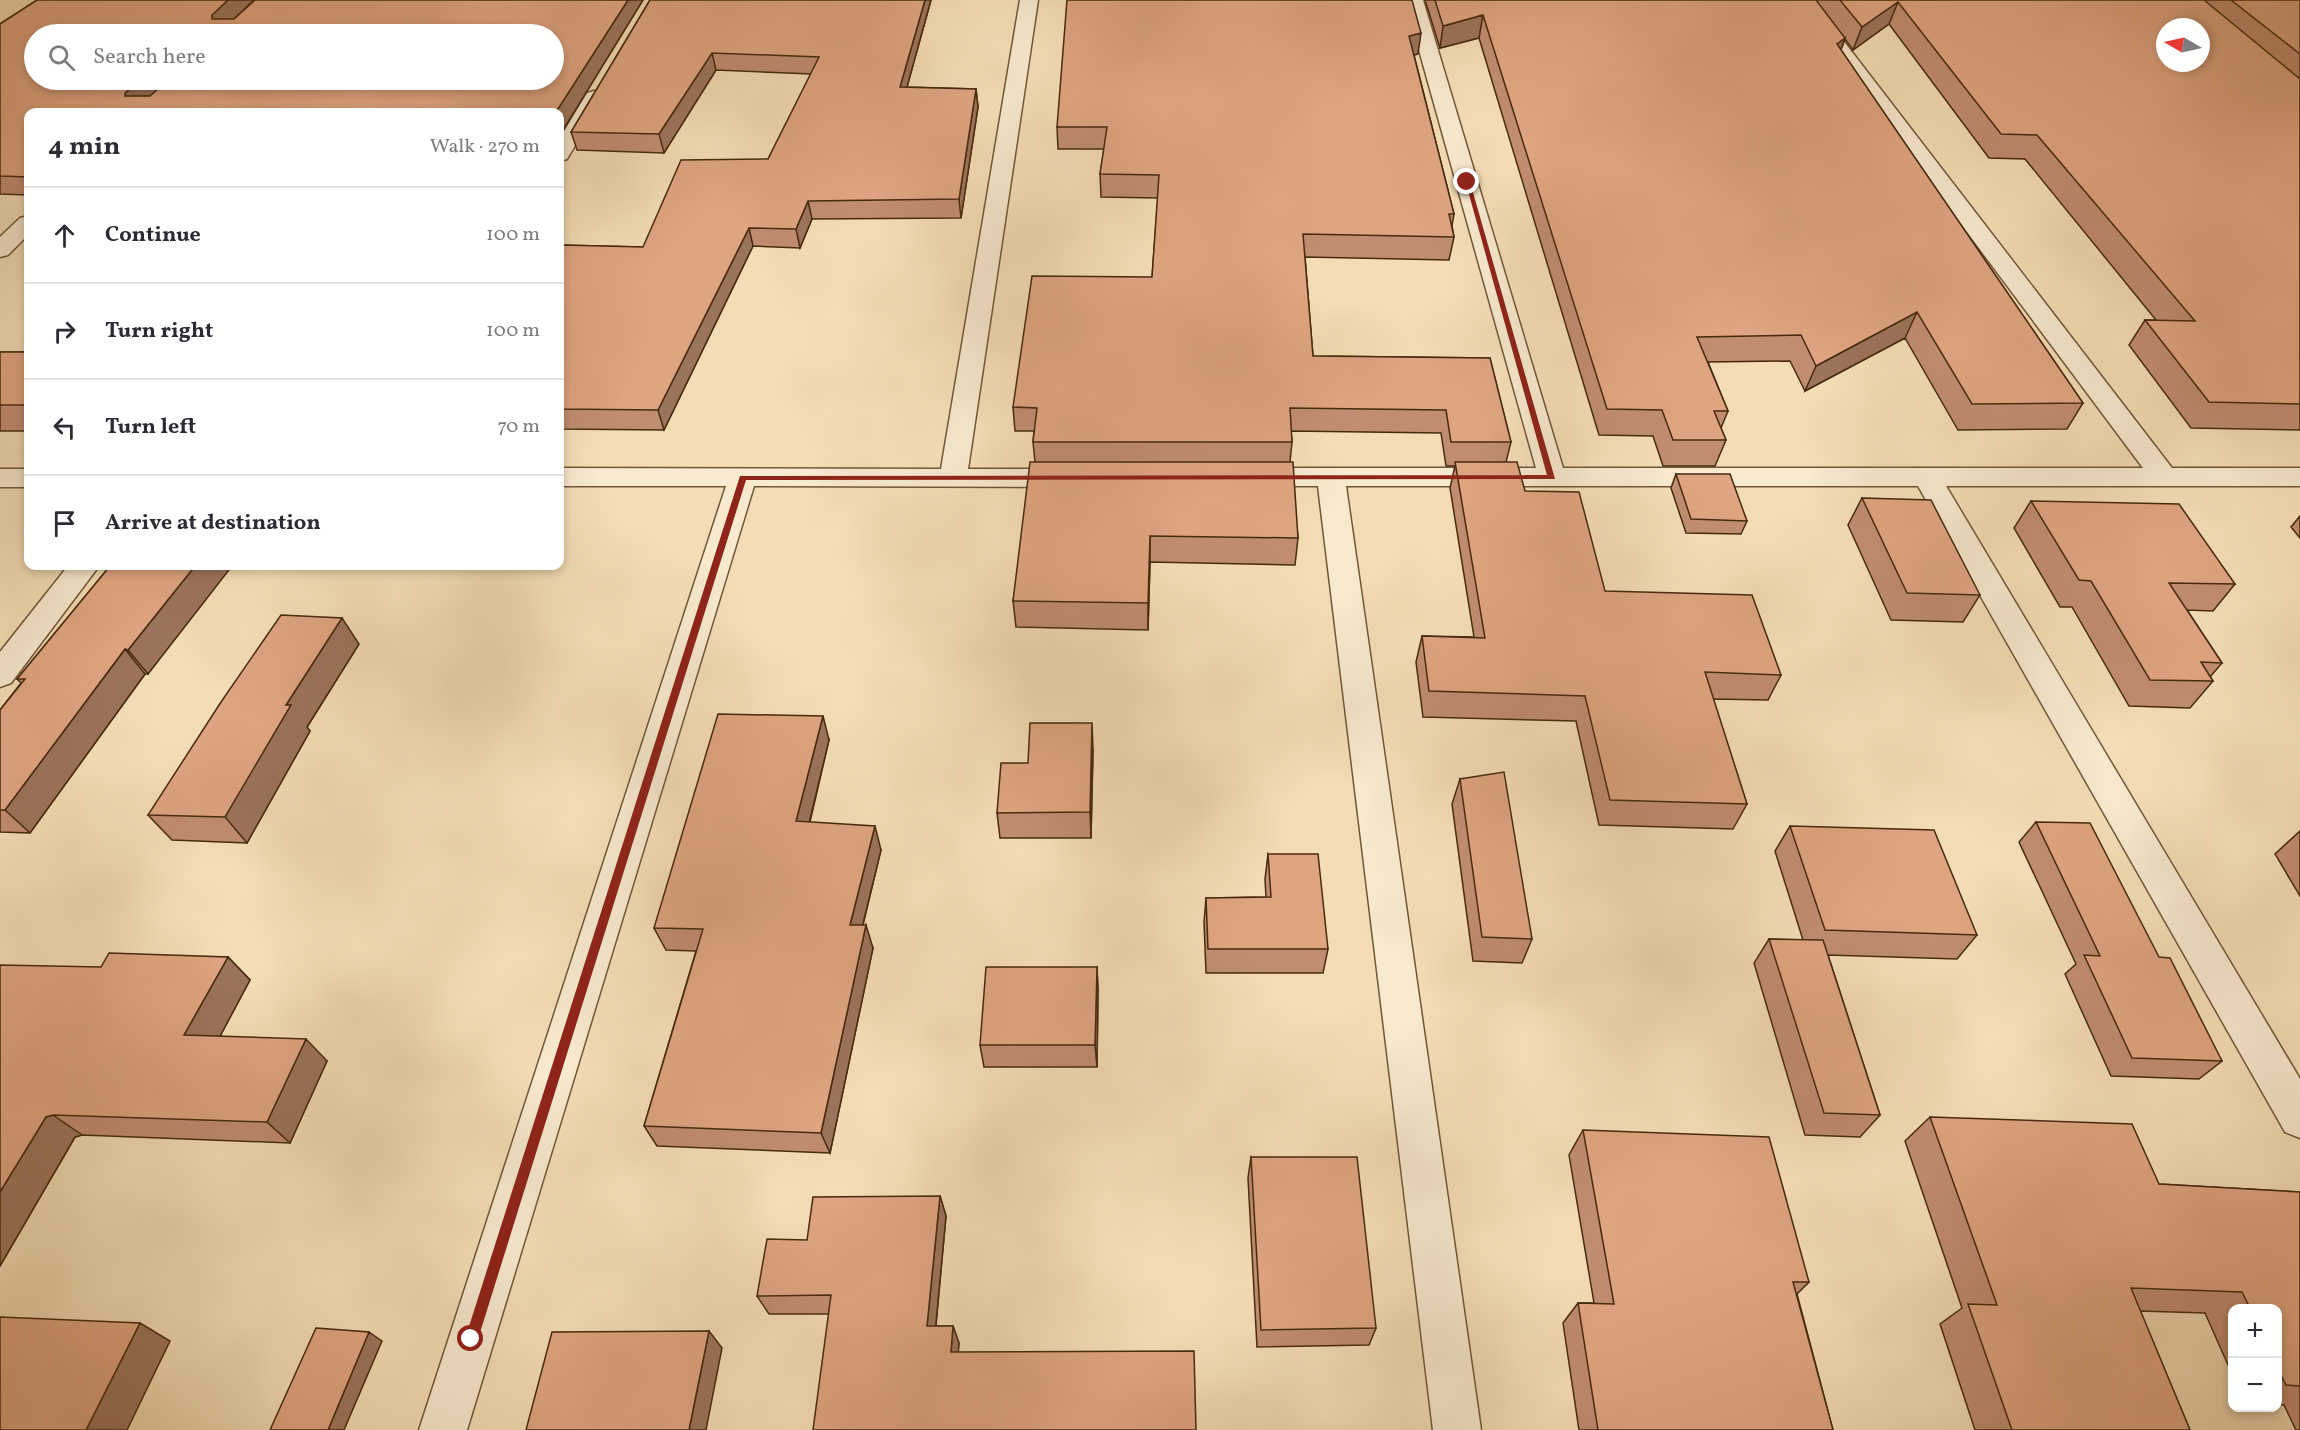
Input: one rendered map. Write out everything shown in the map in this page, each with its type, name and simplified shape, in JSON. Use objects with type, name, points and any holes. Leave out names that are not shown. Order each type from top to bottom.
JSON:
[{"type":"street","points":[[953,478],[1029,0]]},
{"type":"street","points":[[1414,0],[1552,477]]},
{"type":"street","points":[[1803,0],[2164,477]]},
{"type":"street","points":[[564,148],[606,77]]},
{"type":"street","points":[[0,250],[24,227]]},
{"type":"street","points":[[564,477],[1095,477]]},
{"type":"street","points":[[443,1430],[742,477]]},
{"type":"street","points":[[1225,477],[2300,477]]},
{"type":"street","points":[[1331,477],[1456,1430]]},
{"type":"street","points":[[1927,477],[2300,1118]]},
{"type":"street","points":[[0,478],[24,478]]},
{"type":"street","points":[[0,675],[81,570]]},
{"type":"building","points":[[37,0],[228,0],[212,15],[212,19],[234,19],[255,0],[628,0],[559,108],[24,108],[24,177],[0,176],[0,24]]},
{"type":"building","points":[[650,0],[925,0],[900,87],[976,89],[959,199],[808,201],[796,229],[749,228],[658,410],[564,409],[564,245],[643,247],[681,160],[768,159],[819,57],[712,53],[659,134],[571,132]]},
{"type":"building","points":[[1067,0],[1412,0],[1421,33],[1409,36],[1454,214],[1449,214],[1454,237],[1303,234],[1313,356],[1490,358],[1511,442],[1451,442],[1446,410],[1290,408],[1292,442],[1033,442],[1037,408],[1013,407],[1032,276],[1152,277],[1159,175],[1100,174],[1107,127],[1057,127]]},
{"type":"building","points":[[1435,0],[1816,0],[1845,38],[1837,44],[2083,403],[1972,404],[1917,312],[1816,366],[1801,335],[1697,337],[1728,411],[1714,411],[1726,440],[1673,440],[1662,410],[1607,409],[1483,15],[1443,26]]},
{"type":"building","points":[[1840,0],[2204,0],[2300,79],[2300,404],[2209,402],[2145,320],[2195,321],[2037,135],[2001,134],[1898,2],[1862,27]]},
{"type":"building","points":[[2231,0],[2300,0],[2300,54]]},
{"type":"building","points":[[0,352],[24,352],[24,405],[0,405]]},
{"type":"building","points":[[1030,462],[1293,462],[1298,538],[1150,536],[1148,603],[1013,601]]},
{"type":"building","points":[[1455,462],[1517,462],[1525,491],[1579,492],[1605,591],[1752,595],[1781,675],[1705,672],[1747,804],[1610,800],[1585,696],[1429,691],[1422,636],[1485,638]]},
{"type":"building","points":[[1676,474],[1730,474],[1747,521],[1691,519]]},
{"type":"building","points":[[1862,498],[1931,500],[1980,595],[1907,593]]},
{"type":"building","points":[[2031,501],[2179,504],[2235,584],[2169,583],[2222,663],[2201,662],[2213,681],[2150,680],[2091,581],[2079,580]]},
{"type":"building","points":[[107,570],[192,570],[128,650],[125,649],[5,810],[0,810],[0,710],[25,679],[17,679]]},
{"type":"building","points":[[281,615],[342,618],[286,705],[291,705],[225,817],[148,815],[221,702]]},
{"type":"building","points":[[718,714],[823,716],[796,821],[875,826],[850,925],[866,925],[821,1133],[644,1126],[703,929],[654,928]]},
{"type":"building","points":[[1030,723],[1092,723],[1090,812],[997,813],[1001,763],[1028,763]]},
{"type":"building","points":[[1504,772],[1532,939],[1482,937],[1460,779]]},
{"type":"building","points":[[2036,822],[2090,823],[2159,957],[2170,958],[2222,1061],[2132,1058],[2084,955],[2100,956]]},
{"type":"building","points":[[1790,826],[1934,830],[1977,935],[1825,930]]},
{"type":"building","points":[[1268,854],[1318,854],[1328,949],[1208,949],[1206,898],[1271,897]]},
{"type":"building","points":[[1769,939],[1823,940],[1880,1115],[1824,1113]]},
{"type":"building","points":[[109,953],[228,957],[184,1035],[306,1039],[267,1122],[53,1115],[46,1117],[0,1192],[0,965],[101,967]]},
{"type":"building","points":[[986,967],[1097,967],[1095,1045],[980,1045]]},
{"type":"building","points":[[1930,1117],[2132,1124],[2159,1184],[2300,1192],[2300,1386],[2286,1385],[2282,1377],[2282,1304],[2248,1304],[2242,1292],[2131,1288],[2190,1430],[2012,1430],[1968,1304],[1997,1305]]},
{"type":"building","points":[[1583,1130],[1769,1137],[1809,1282],[1793,1282],[1833,1430],[1598,1430],[1578,1303],[1614,1304]]},
{"type":"building","points":[[1251,1157],[1357,1157],[1376,1328],[1261,1330]]},
{"type":"building","points":[[940,1196],[927,1326],[953,1326],[951,1352],[1194,1351],[1196,1430],[813,1430],[831,1295],[757,1296],[767,1239],[807,1240],[813,1197]]},
{"type":"building","points":[[0,1317],[140,1323],[86,1430],[0,1430]]},
{"type":"building","points":[[316,1328],[369,1332],[328,1430],[270,1430]]},
{"type":"building","points":[[709,1331],[689,1430],[526,1430],[552,1332]]},
{"type":"route","points":[[471,1339],[742,477],[1552,477],[1467,182]]}]
